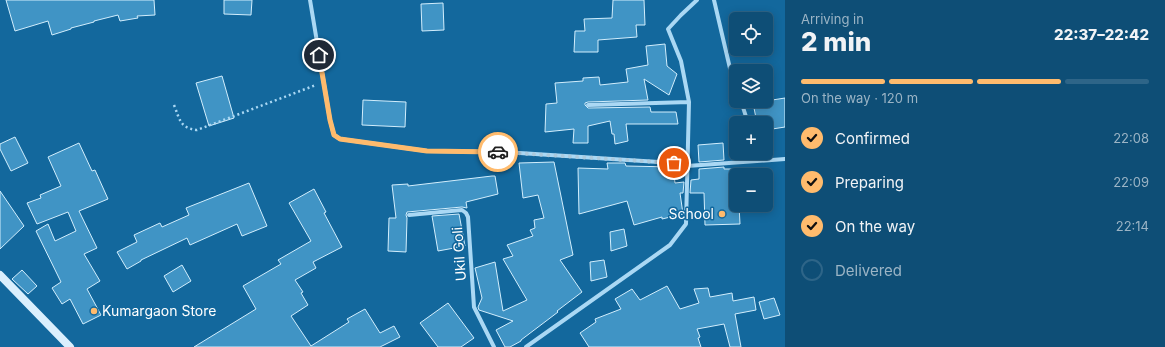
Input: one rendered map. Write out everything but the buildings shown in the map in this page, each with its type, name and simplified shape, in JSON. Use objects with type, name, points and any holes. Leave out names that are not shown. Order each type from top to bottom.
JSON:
[{"type":"main road","points":[[0,275],[70,347]]},
{"type":"street","points":[[310,0],[334,135],[340,139],[427,151],[503,152],[674,163],[687,157]]},
{"type":"street","points":[[526,347],[670,245],[686,224],[689,102],[681,61],[668,29],[698,0]]},
{"type":"street","points":[[714,0],[729,64]]},
{"type":"street","points":[[588,105],[689,102]]},
{"type":"street","points":[[687,166],[785,159]]},
{"type":"street","name":"Ukil Goli","points":[[409,215],[462,210],[466,213],[468,217],[474,307],[494,347]]},
{"type":"path","points":[[174,105],[184,127],[197,130],[324,82]]},
{"type":"way so far","points":[[498,152],[674,163]]},
{"type":"place","name":"School","points":[[722,214]]},
{"type":"place","name":"Kumargaon Store","points":[[94,311]]},
{"type":"route","points":[[319,55],[330,120],[334,135],[340,139],[427,151],[498,152]]}]
